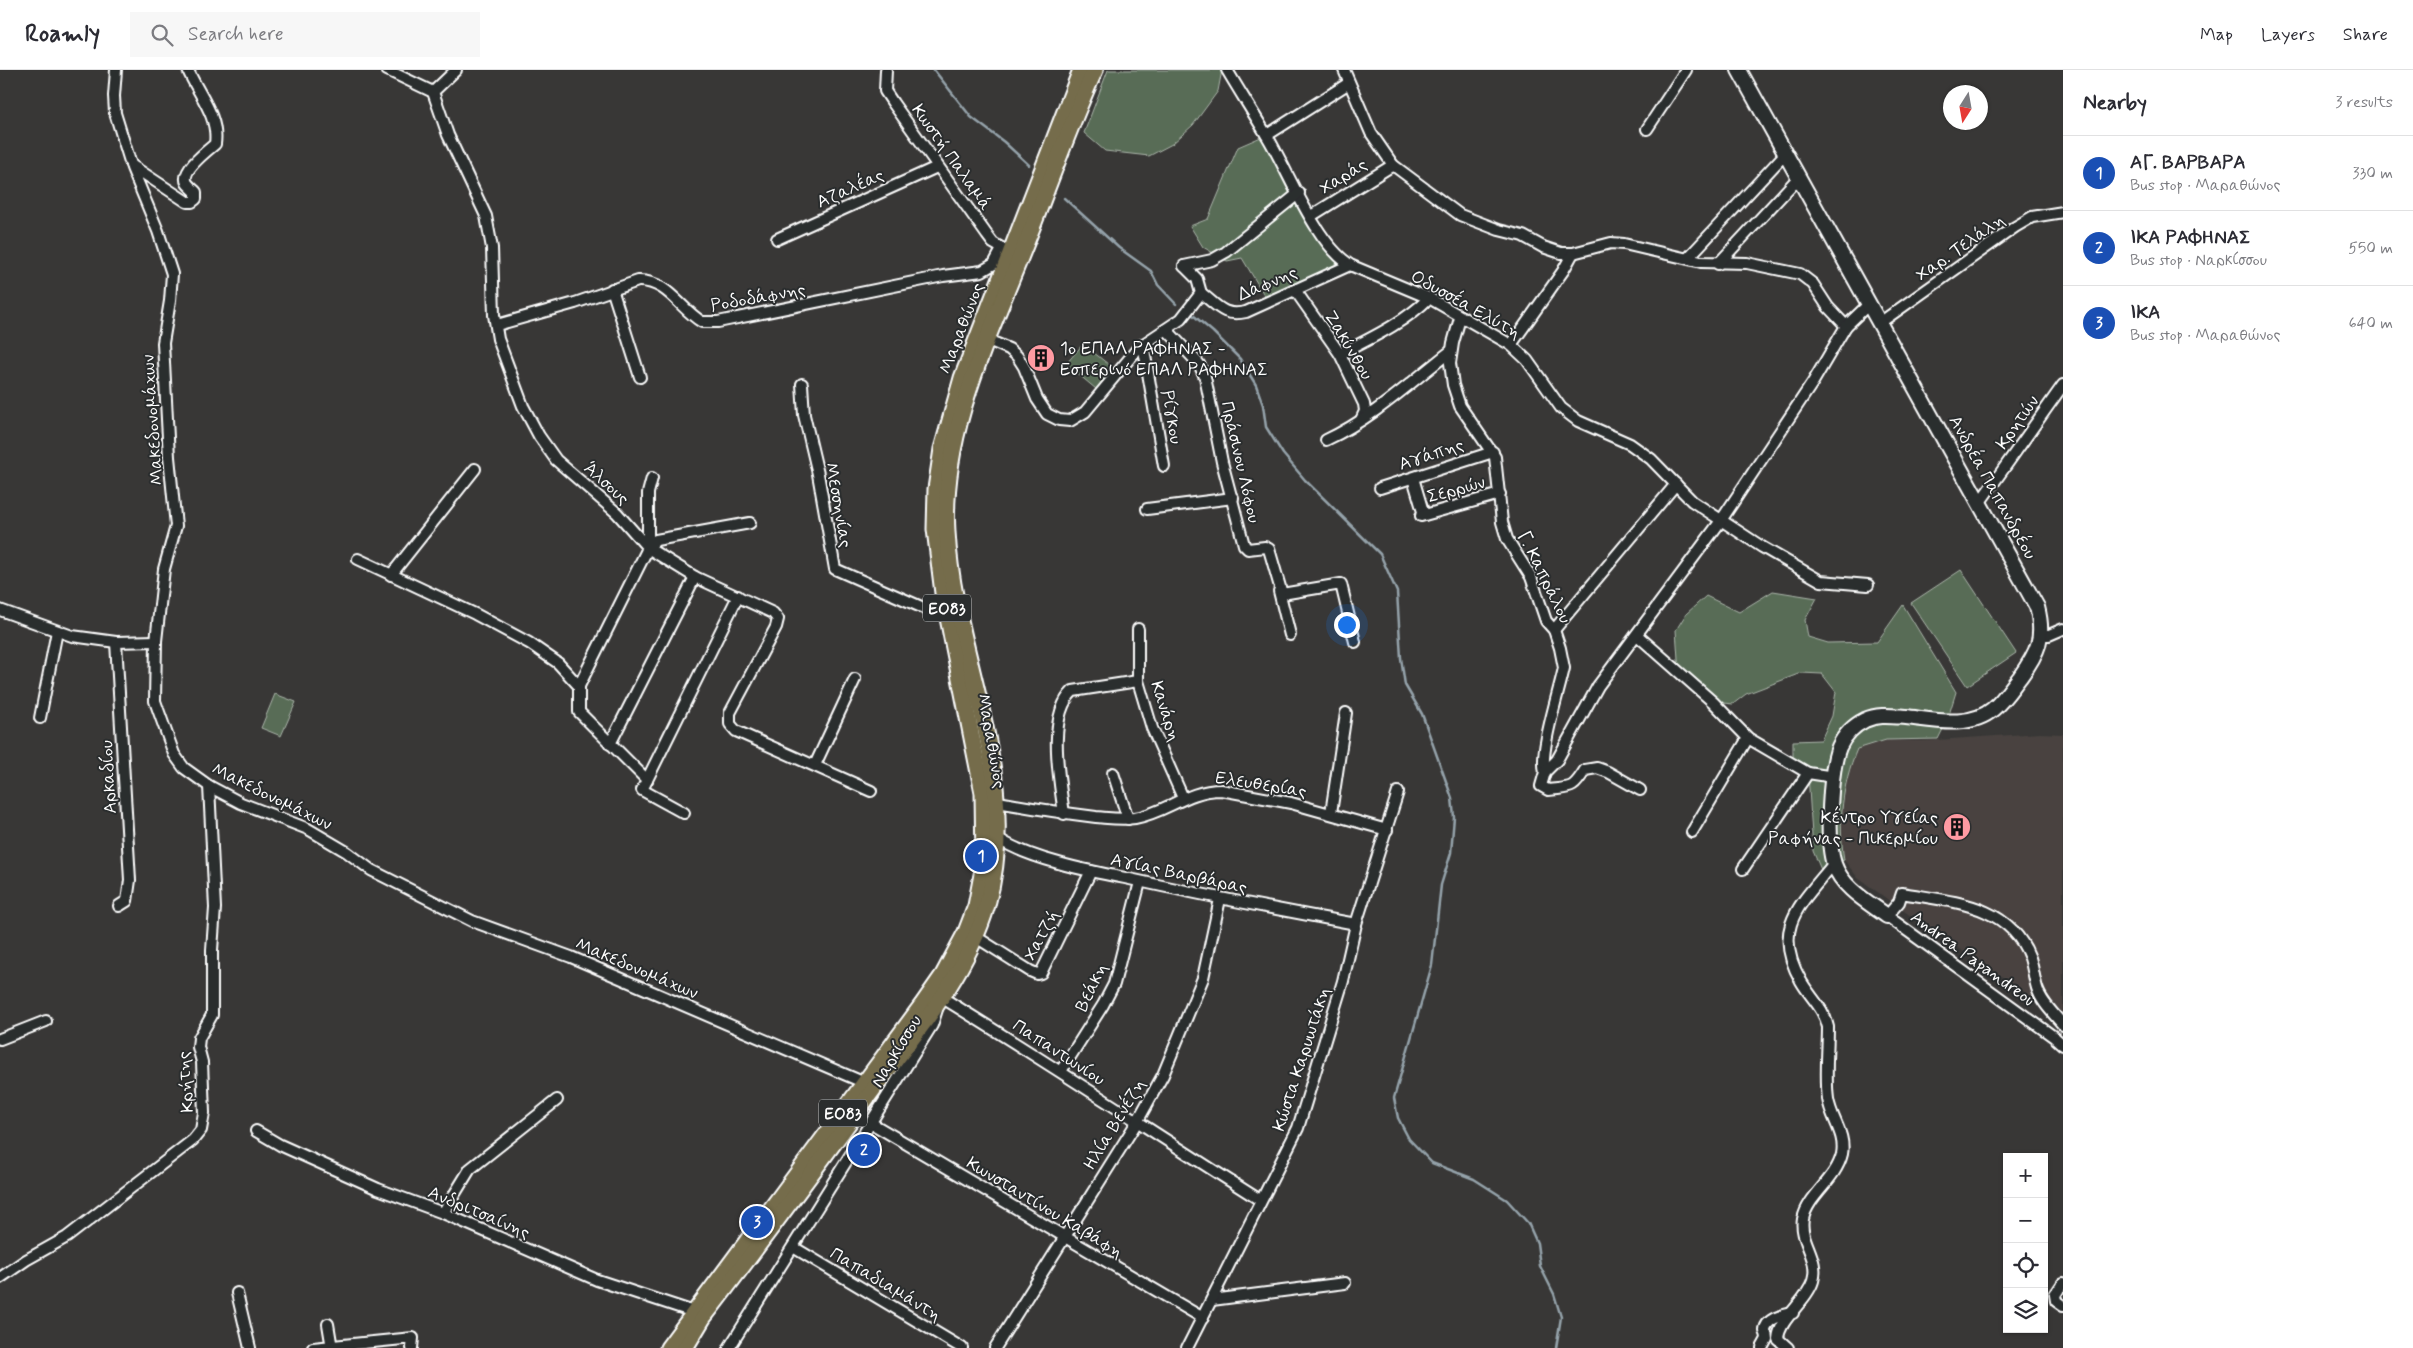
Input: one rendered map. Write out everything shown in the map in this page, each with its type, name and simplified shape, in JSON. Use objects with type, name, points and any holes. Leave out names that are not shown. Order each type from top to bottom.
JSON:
[{"type":"main road","name":"Μαραθώνος","points":[[685,1348],[703,1318],[941,997],[976,937],[992,887],[999,839],[991,804],[983,793],[948,614],[938,556],[935,517],[936,489],[942,449],[962,378],[1006,251],[1082,70]]},
{"type":"main road","name":"Μαραθώνος","points":[[668,1348],[922,1005],[942,975],[966,932],[976,906],[983,872],[991,804],[990,748],[954,591],[946,516],[948,476],[957,432],[969,389],[1095,70]]},
{"type":"main road","name":"Ανδρέα Παπανδρέου","points":[[1739,70],[1869,304],[1881,322],[2037,607],[2042,635]]},
{"type":"main road","points":[[1887,916],[1850,888],[1834,863],[1829,827],[1835,761],[1840,745],[1852,729],[1865,720],[1888,715],[1947,722],[1978,718],[1986,714],[1998,704],[2022,673],[2034,656],[2042,635]]},
{"type":"street","name":"Μακεδονομάχων","points":[[116,70],[115,113],[130,164],[158,231],[172,274],[163,343],[169,457],[176,526],[164,569],[156,641],[155,701],[163,728],[174,754],[184,768],[209,786],[241,803],[308,829],[347,852],[371,870],[472,922],[571,957],[865,1083]]},
{"type":"street","points":[[130,164],[178,198],[189,203],[196,199],[196,192],[187,182],[186,178],[200,156],[215,144],[215,131],[211,113],[197,92],[188,70]]},
{"type":"street","points":[[387,70],[433,92],[456,70]]},
{"type":"street","name":"Κωστή Παλαμά","points":[[886,70],[885,91],[987,235],[1006,251]]},
{"type":"street","name":"Οδυσσέα Ελύτη","points":[[1227,70],[1267,135],[1311,216],[1333,250],[1350,265],[1429,298],[1460,318],[1511,345],[1527,360],[1561,408],[1578,421],[1630,444],[1651,459],[1692,501],[1720,522],[1821,581],[1868,585]]},
{"type":"street","points":[[1344,70],[1371,133],[1394,165],[1449,207],[1472,221],[1523,236],[1543,248],[1561,253],[1573,253],[1611,243],[1643,247],[1718,264],[1747,263],[1800,274],[1813,284],[1828,308],[1846,326]]},
{"type":"street","points":[[1647,129],[1686,70]]},
{"type":"street","points":[[1267,135],[1305,109],[1349,83]]},
{"type":"street","name":"Άλσους","points":[[433,92],[448,135],[486,216],[492,248],[494,315],[498,339],[523,406],[539,436],[556,460],[596,493],[648,548],[695,577],[773,613],[778,619],[776,627],[730,713],[730,724],[736,732],[871,791]]},
{"type":"street","points":[[1688,258],[1786,153]]},
{"type":"street","name":"Χαράς","points":[[1311,216],[1394,165]]},
{"type":"street","name":"Αζαλέας","points":[[777,239],[938,167]]},
{"type":"street","points":[[1718,264],[1799,178]]},
{"type":"street","points":[[988,340],[1009,349],[1017,356],[1044,410],[1052,418],[1065,421],[1076,419],[1086,412],[1143,344],[1181,319],[1201,293],[1197,279],[1184,266],[1212,260],[1226,252],[1299,194]]},
{"type":"street","name":"Χαρ. Τελάλη","points":[[1881,322],[2015,227],[2032,217],[2063,212]]},
{"type":"street","name":"Ροδοδάφνης","points":[[497,325],[575,303],[638,281],[653,283],[671,294],[697,319],[708,323],[815,304],[943,276],[982,271],[994,264],[1006,251]]},
{"type":"street","points":[[1511,345],[1563,271],[1573,253]]},
{"type":"street","name":"Δάφνης","points":[[1201,293],[1223,312],[1234,315],[1246,312],[1350,265]]},
{"type":"street","points":[[612,289],[640,377]]},
{"type":"street","name":"Ζακύνθου","points":[[1295,290],[1340,354],[1364,404],[1365,410],[1362,420]]},
{"type":"street","points":[[1340,354],[1378,335],[1416,311],[1429,298]]},
{"type":"street","points":[[1545,772],[1557,760],[1598,686],[1720,522],[1813,382],[1846,326],[1869,304]]},
{"type":"street","name":"Γ. Καπράλου","points":[[1460,318],[1450,363],[1453,385],[1460,406],[1493,452],[1500,494],[1502,522],[1507,539],[1531,577],[1546,620],[1554,630],[1564,668],[1545,747],[1543,765],[1545,772],[1541,786],[1548,790],[1572,787],[1576,785],[1585,770],[1597,768],[1640,790]]},
{"type":"street","name":"Πράσινου Λόφου","points":[[1167,330],[1203,370],[1224,470],[1233,498],[1244,546],[1248,548],[1265,547],[1269,549],[1290,635]]},
{"type":"street","name":"Ρίγκου","points":[[1143,344],[1164,466]]},
{"type":"street","points":[[1326,440],[1362,420],[1452,351]]},
{"type":"street","name":"Μεσσηνίας","points":[[802,384],[804,415],[818,474],[834,569],[936,613],[948,614]]},
{"type":"street","name":"Κρητών","points":[[1980,502],[2063,385]]},
{"type":"street","name":"Αγάπης","points":[[1380,488],[1493,452]]},
{"type":"street","points":[[392,575],[475,469]]},
{"type":"street","points":[[648,548],[648,493],[652,478]]},
{"type":"street","name":"Σερρών","points":[[1413,478],[1422,515],[1500,494]]},
{"type":"street","points":[[1554,630],[1676,484]]},
{"type":"street","points":[[1147,509],[1233,498]]},
{"type":"street","points":[[647,780],[579,712],[579,686],[648,548],[656,540],[750,523]]},
{"type":"street","points":[[358,559],[475,614],[528,643],[558,663],[579,686]]},
{"type":"street","points":[[610,744],[695,577]]},
{"type":"street","points":[[1279,590],[1282,594],[1286,595],[1341,584],[1355,642]]},
{"type":"street","points":[[684,813],[642,790],[738,596]]},
{"type":"street","points":[[0,610],[72,636],[116,642],[156,641]]},
{"type":"street","points":[[2042,635],[2049,635],[2063,629]]},
{"type":"street","name":"Κανάρη","points":[[1138,630],[1138,681],[1152,728],[1183,798]]},
{"type":"street","points":[[40,718],[57,631]]},
{"type":"street","points":[[1637,635],[1713,702],[1748,738],[1808,773],[1834,777]]},
{"type":"street","name":"Αρκαδίου","points":[[116,642],[130,880],[127,900],[119,906]]},
{"type":"street","points":[[814,765],[855,679]]},
{"type":"street","points":[[1064,814],[1056,741],[1066,699],[1072,691],[1138,681]]},
{"type":"street","points":[[1331,813],[1346,713]]},
{"type":"street","points":[[1692,832],[1748,738]]},
{"type":"street","points":[[1113,773],[1128,819]]},
{"type":"street","points":[[1744,869],[1808,773]]},
{"type":"street","name":"Κρήτης","points":[[0,1278],[26,1260],[67,1237],[193,1140],[201,1130],[204,1113],[202,1062],[198,1047],[199,1038],[212,1015],[212,950],[215,908],[209,786]]},
{"type":"street","name":"Ελευθερίας","points":[[991,804],[1064,814],[1128,819],[1147,815],[1183,798],[1210,790],[1221,790],[1331,813],[1387,830]]},
{"type":"street","name":"Κώστα Καρυωτάκη","points":[[1187,1348],[1298,1128],[1344,980],[1356,924],[1398,792]]},
{"type":"street","name":"Αγίας Βαρβάρας","points":[[999,839],[1019,850],[1091,871],[1220,899],[1356,924]]},
{"type":"street","points":[[1788,1348],[1778,1339],[1778,1335],[1784,1323],[1809,1292],[1814,1280],[1815,1268],[1802,1231],[1803,1218],[1808,1206],[1830,1179],[1839,1164],[1843,1146],[1828,1097],[1828,1027],[1826,1017],[1801,982],[1795,969],[1790,948],[1789,928],[1795,912],[1834,863]]},
{"type":"street","name":"Χατζή","points":[[976,937],[1030,971],[1037,974],[1040,973],[1091,871]]},
{"type":"street","name":"Βεάκη","points":[[1061,1071],[1103,1006],[1114,984],[1140,882]]},
{"type":"street","points":[[1887,916],[1899,902],[1902,893],[1976,908],[1998,917],[2010,926],[2031,960],[2037,990],[2063,1025]]},
{"type":"street","name":"Ηλία Βενέζη","points":[[995,1348],[1137,1122],[1163,1074],[1194,1003],[1208,959],[1220,899]]},
{"type":"street","name":"Andrea Papandreou","points":[[1887,916],[2063,1045]]},
{"type":"street","name":"Παπαντωνίου","points":[[941,997],[1061,1071],[1260,1200]]},
{"type":"street","name":"Ναρκίσσου","points":[[730,1348],[932,1025],[941,997]]},
{"type":"street","points":[[0,1039],[46,1021]]},
{"type":"street","points":[[443,1212],[470,1169],[557,1100]]},
{"type":"street","name":"Κωνσταντίνου Καβάφη","points":[[871,1123],[1203,1318]]},
{"type":"street","name":"Ανδριτσαίνης","points":[[256,1131],[280,1145],[369,1185],[443,1212],[597,1280],[694,1312]]},
{"type":"street","name":"Παπαδιαμάντη","points":[[793,1247],[962,1348]]},
{"type":"street","points":[[1212,1300],[1345,1283]]},
{"type":"street","points":[[2063,1283],[2055,1295],[2056,1300],[2063,1306]]},
{"type":"street","points":[[237,1294],[250,1348]]},
{"type":"street","points":[[1762,1348],[1767,1339],[1765,1331],[1770,1322],[1779,1316],[1793,1313]]},
{"type":"street","points":[[328,1324],[332,1347]]},
{"type":"street","points":[[313,1348],[413,1343]]},
{"type":"shaded area","points":[[2040,733],[2063,734],[2063,1030],[2034,998],[1922,924],[1858,878],[1844,860],[1840,838],[1841,809],[1849,766],[1857,749],[1886,740],[1922,741]]},
{"type":"green space","points":[[1108,70],[1222,70],[1218,91],[1193,125],[1172,144],[1149,156],[1105,151],[1084,133]]},
{"type":"green space","points":[[1261,137],[1317,233],[1345,264],[1266,298],[1242,258],[1227,261],[1203,247],[1190,226],[1208,219],[1238,147]]},
{"type":"green space","points":[[1083,344],[1113,368],[1096,389],[1066,364]]},
{"type":"green space","points":[[1961,570],[2016,653],[1967,686],[1911,603]]},
{"type":"green space","points":[[1773,591],[1817,598],[1805,620],[1808,637],[1828,643],[1877,642],[1903,605],[1956,692],[1947,721],[1938,739],[1886,740],[1857,749],[1848,776],[1843,804],[1841,832],[1844,860],[1834,863],[1822,872],[1813,851],[1808,773],[1793,764],[1793,741],[1821,740],[1832,716],[1836,692],[1822,674],[1801,673],[1746,694],[1733,704],[1713,702],[1679,673],[1676,630],[1686,614],[1706,596],[1739,612]]},
{"type":"green space","points":[[275,694],[296,702],[281,736],[261,728]]},
{"type":"waterway","points":[[934,70],[971,117],[1004,142],[1029,165]]},
{"type":"waterway","points":[[1064,198],[1119,248],[1151,271],[1158,285],[1176,304]]},
{"type":"waterway","points":[[1193,315],[1240,359],[1256,385],[1263,405],[1266,427],[1283,454],[1305,480],[1380,554],[1397,592],[1401,658],[1405,685],[1422,714],[1452,798],[1454,817],[1451,853],[1441,885],[1432,965],[1394,1098],[1398,1118],[1409,1139],[1432,1163],[1474,1179],[1507,1200],[1528,1223],[1537,1243],[1540,1266],[1554,1294],[1561,1317],[1556,1348]]},
{"type":"place","name":"1ο ΕΠΑΛ ΡΑΦΗΝΑΣ - Εσπερινό ΕΠΑΛ ΡΑΦΗΝΑΣ","points":[[1041,358]]},
{"type":"place","name":"Κέντρο Υγείας Ραφήνας - Πικερμίου","points":[[1957,827]]},
{"type":"place","name":"ΑΓ. ΒΑΡΒΑΡΑ","points":[[981,856]]},
{"type":"place","name":"ΙΚΑ ΡΑΦΗΝΑΣ","points":[[864,1150]]},
{"type":"place","name":"ΙΚΑ","points":[[757,1222]]}]
